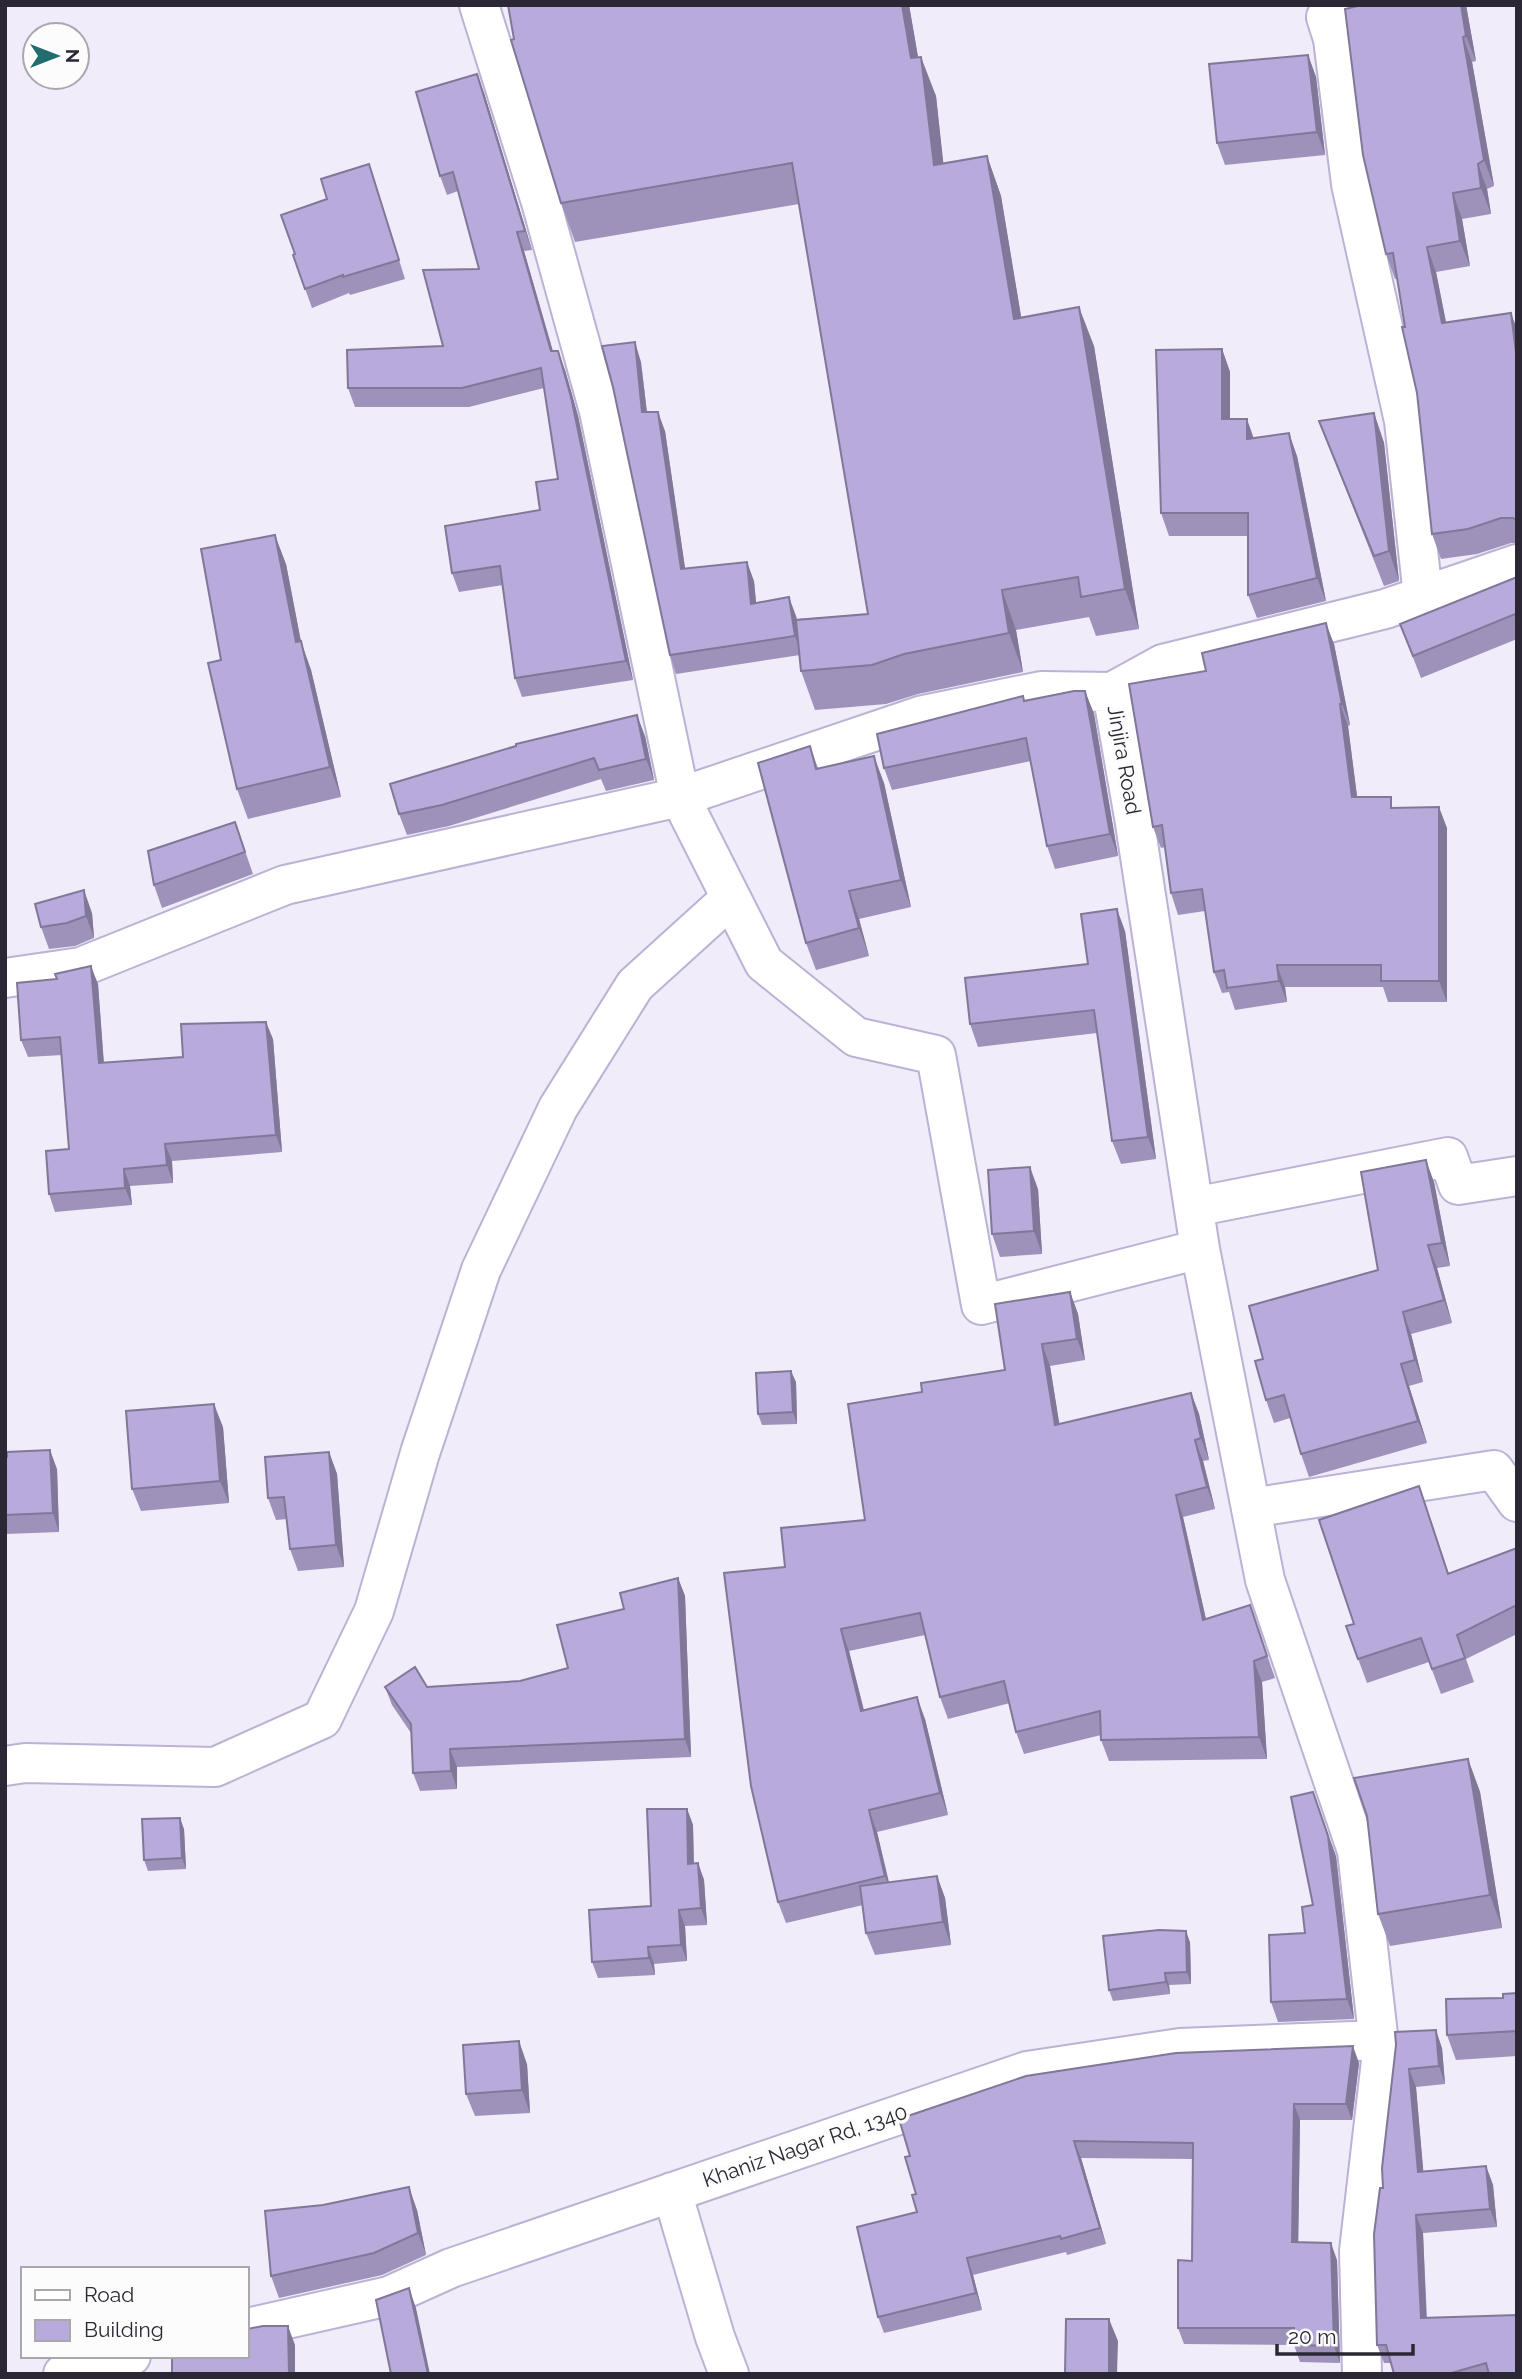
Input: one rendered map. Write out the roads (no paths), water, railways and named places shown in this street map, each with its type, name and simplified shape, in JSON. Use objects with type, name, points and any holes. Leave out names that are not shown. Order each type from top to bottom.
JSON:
[{"type":"street","points":[[479,5],[541,202],[599,411],[680,797],[764,963],[856,1037],[936,1055],[981,1305],[1200,1249]]},
{"type":"street","points":[[1387,5],[1326,17],[1333,39],[1351,184],[1404,421],[1423,596]]},
{"type":"street","name":"Jinjira Road","points":[[1363,2374],[1359,2251],[1381,2061],[1357,1851],[1265,1580],[1200,1249],[1134,817],[1112,692],[1163,664],[1385,609],[1517,564]]},
{"type":"street","points":[[5,978],[81,967],[285,885],[680,797],[923,715],[1041,691],[1112,692]]},
{"type":"street","points":[[5,1766],[25,1763],[215,1767],[322,1719],[374,1611],[420,1453],[481,1270],[558,1108],[635,985],[731,898]]},
{"type":"street","points":[[1194,1207],[1448,1157],[1458,1185],[1517,1176]]},
{"type":"street","points":[[1251,1508],[1494,1470],[1517,1502]]},
{"type":"street","name":"Khaniz Nagar Rd, 1340","points":[[248,2328],[389,2296],[451,2268],[1027,2071],[1180,2048],[1378,2040]]},
{"type":"street","points":[[672,2192],[715,2337],[729,2374]]},
{"type":"street","points":[[63,2374],[123,2358]]}]
